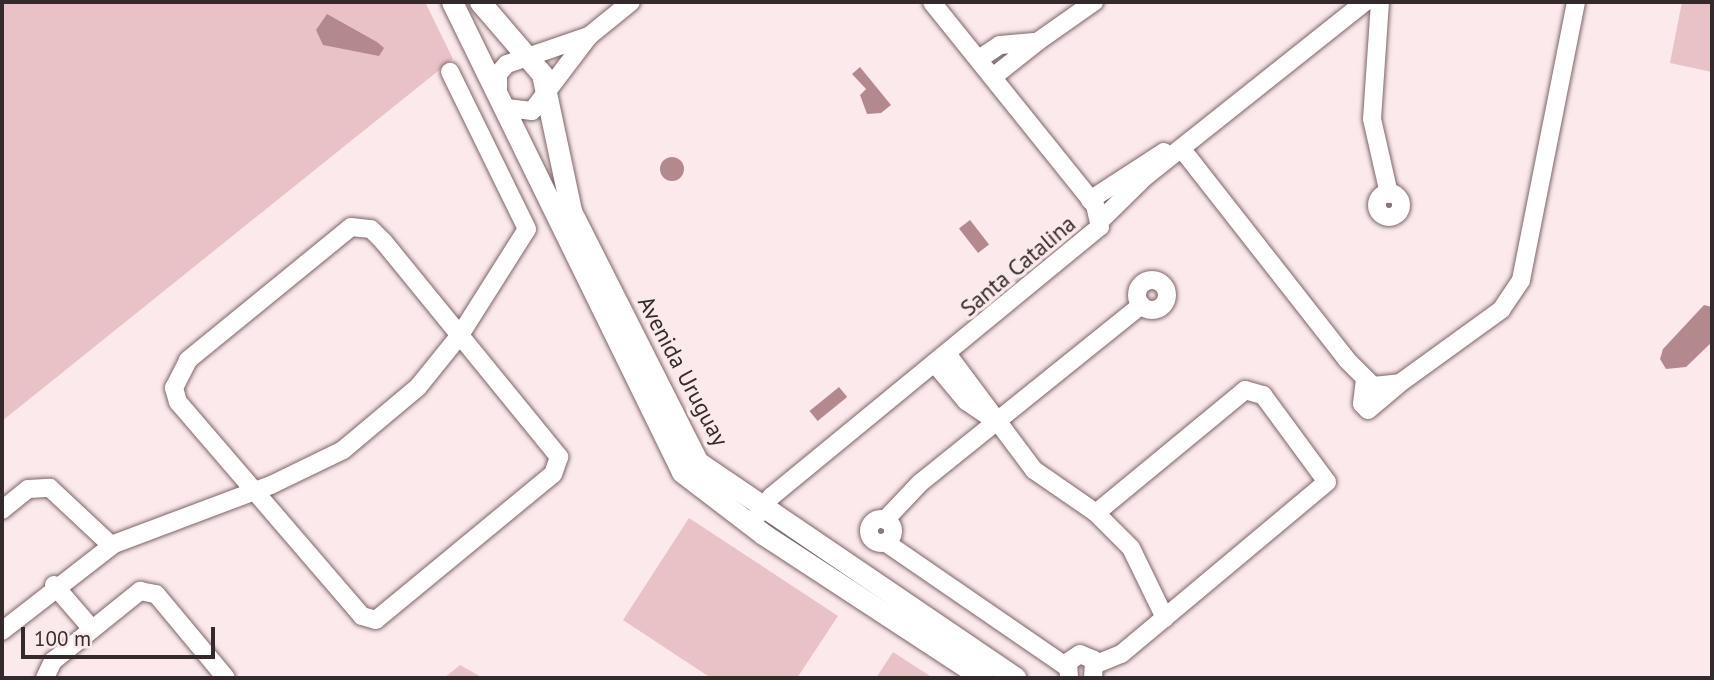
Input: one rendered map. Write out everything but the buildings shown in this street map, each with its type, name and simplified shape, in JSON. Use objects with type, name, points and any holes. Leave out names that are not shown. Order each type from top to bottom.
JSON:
[{"type":"main road","name":"Avenida Uruguay","points":[[452,2],[676,463],[757,517],[983,678]]},
{"type":"main road","name":"Avenida Uruguay","points":[[480,2],[531,61],[549,90],[571,211],[690,450],[707,471],[757,517],[1016,678]]},
{"type":"street","points":[[589,36],[565,39],[531,61],[518,60],[498,74],[498,97],[506,108],[532,111],[589,36],[631,2]]},
{"type":"street","name":"Santa Catalina","points":[[757,517],[942,360],[1095,236],[1101,220],[1090,200],[932,2]]},
{"type":"street","points":[[993,76],[1037,42],[1071,9],[1094,2]]},
{"type":"street","points":[[1101,220],[1181,148],[1365,2]]},
{"type":"street","points":[[1380,2],[1372,119],[1389,194]]},
{"type":"street","points":[[1181,148],[1312,322],[1365,379],[1381,389],[1400,383],[1501,310],[1521,280],[1576,2]]},
{"type":"street","points":[[979,59],[1000,45],[1037,42]]},
{"type":"street","points":[[2,631],[54,585],[111,545],[343,450],[418,387],[460,335],[527,229],[450,72]]},
{"type":"street","points":[[1090,200],[1158,153],[1181,148]]},
{"type":"street","points":[[351,227],[371,229],[555,452],[557,466],[376,620],[362,616],[252,489],[178,402],[177,375],[351,227]]},
{"type":"street","points":[[1096,513],[1245,390],[1263,396],[1323,471],[1321,493],[1121,654],[1095,671],[1080,654],[1069,673],[885,542],[892,533],[885,520],[997,421],[1140,304]]},
{"type":"street","points":[[942,360],[1051,486],[1096,513],[1140,560],[1165,618]]},
{"type":"street","points":[[2,510],[28,489],[50,488],[111,545]]},
{"type":"street","points":[[54,585],[92,629]]},
{"type":"street","points":[[45,678],[53,661],[132,594],[156,594],[226,678]]},
{"type":"shaded area","points":[[2,2],[425,2],[453,59],[2,421]]},
{"type":"shaded area","points":[[1682,2],[1712,2],[1712,72],[1670,63]]},
{"type":"shaded area","points":[[327,14],[377,42],[384,48],[379,56],[323,45],[316,30]]},
{"type":"shaded area","points":[[860,67],[891,105],[881,113],[867,114],[860,95],[866,89],[852,74]]},
{"type":"shaded area","points":[[672,157],[681,160],[684,169],[681,178],[672,181],[663,178],[660,169],[663,160]]},
{"type":"shaded area","points":[[970,220],[989,244],[978,253],[959,229]]},
{"type":"shaded area","points":[[1704,305],[1712,307],[1712,342],[1686,367],[1666,369],[1660,359],[1663,349]]},
{"type":"shaded area","points":[[839,387],[847,397],[818,421],[809,411]]},
{"type":"shaded area","points":[[689,518],[838,616],[797,678],[711,678],[623,620]]},
{"type":"shaded area","points":[[893,652],[933,678],[876,678]]},
{"type":"shaded area","points":[[460,665],[483,678],[444,678]]}]
